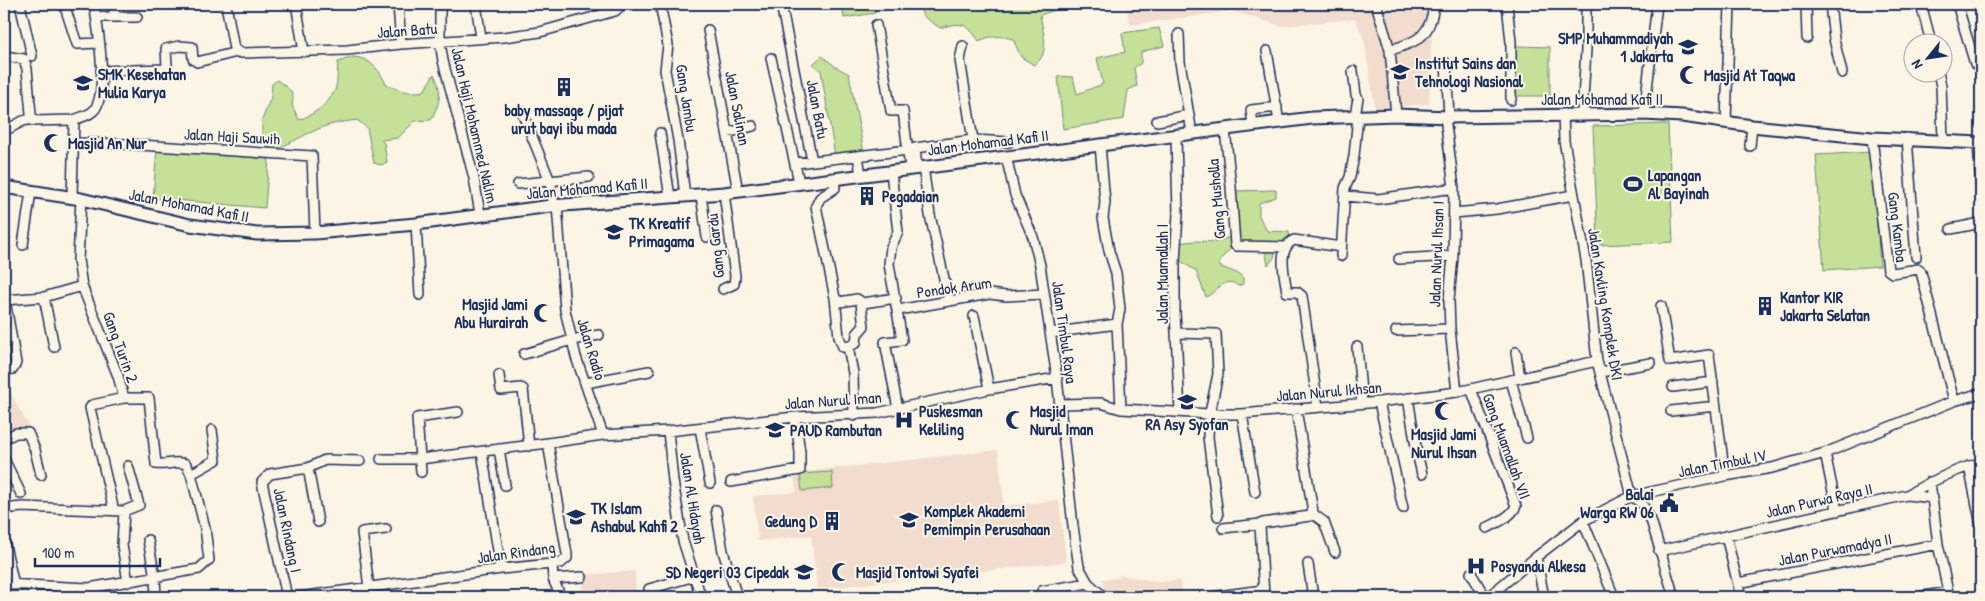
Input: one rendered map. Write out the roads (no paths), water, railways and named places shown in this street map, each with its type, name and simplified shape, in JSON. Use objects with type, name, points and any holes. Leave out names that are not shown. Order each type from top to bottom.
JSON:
[{"type":"main road","name":"Jalan Mohamad Kafi II","points":[[4,187],[31,192],[76,196],[190,225],[257,234],[416,224],[479,208],[554,200],[670,191],[684,191],[701,195],[724,193],[737,185],[797,171],[834,178],[859,165],[891,172],[913,158],[1006,156],[1100,145],[1225,129],[1252,120],[1276,115],[1312,118],[1357,114],[1563,114],[1582,109],[1726,120],[1752,126],[1872,138],[1943,138],[1980,143]]},
{"type":"street","points":[[20,4],[32,56]]},
{"type":"street","points":[[64,4],[77,44],[99,43]]},
{"type":"street","points":[[10,128],[23,121],[32,119],[35,122],[74,120],[94,111],[97,104],[101,71],[94,4]]},
{"type":"street","points":[[113,4],[115,17]]},
{"type":"street","points":[[226,4],[233,46],[237,52]]},
{"type":"street","points":[[398,4],[402,44]]},
{"type":"street","name":"Jalan Haji Mohammed Nalim","points":[[440,4],[440,42],[443,61],[479,208]]},
{"type":"street","points":[[476,4],[481,38]]},
{"type":"street","name":"Jalan Batu","points":[[101,71],[165,69],[167,60],[166,49],[179,46],[192,46],[193,59],[197,62],[237,52],[347,50],[540,32],[615,11],[623,4]]},
{"type":"street","name":"Gang Jambu","points":[[660,4],[668,45],[665,70],[678,140],[684,191]]},
{"type":"street","name":"Jalan Batu","points":[[781,4],[812,162]]},
{"type":"street","points":[[1376,4],[1390,50],[1396,115]]},
{"type":"street","points":[[1390,50],[1409,45],[1420,39],[1433,17],[1434,4]]},
{"type":"street","points":[[1507,4],[1511,42],[1511,100]]},
{"type":"street","points":[[1582,109],[1586,50],[1586,4]]},
{"type":"street","points":[[1644,114],[1656,4]]},
{"type":"street","points":[[1726,120],[1730,4]]},
{"type":"street","points":[[1806,4],[1807,38]]},
{"type":"street","points":[[1830,4],[1834,39],[1842,73]]},
{"type":"street","points":[[1921,4],[1928,32]]},
{"type":"street","points":[[1957,4],[1974,64],[1981,65]]},
{"type":"street","points":[[297,9],[304,52]]},
{"type":"street","points":[[96,17],[137,17]]},
{"type":"street","points":[[876,24],[891,111],[903,111],[913,158],[930,215],[949,300]]},
{"type":"street","name":"Jalan Salinan","points":[[708,30],[737,185]]},
{"type":"street","points":[[1179,34],[1180,62],[1192,132]]},
{"type":"street","points":[[962,46],[960,60],[973,140]]},
{"type":"street","points":[[1266,51],[1276,115]]},
{"type":"street","points":[[4,56],[24,59],[28,69],[32,119]]},
{"type":"street","points":[[772,58],[797,171],[812,162],[859,165],[913,158],[973,140],[1009,142]]},
{"type":"street","name":"Jalan Nurul Ihsan I","points":[[1446,63],[1454,188],[1453,256],[1449,300],[1450,329],[1457,392]]},
{"type":"street","points":[[1341,256],[1345,188],[1350,177],[1354,156],[1357,114],[1358,98],[1353,71]]},
{"type":"street","points":[[1939,82],[1943,114],[1943,138]]},
{"type":"street","name":"Jalan Radio","points":[[522,112],[550,181],[560,229],[560,263],[565,310],[572,340],[603,435]]},
{"type":"street","name":"Jalan Kavling Komplek DKI","points":[[1563,114],[1564,141],[1586,260],[1598,361],[1632,496]]},
{"type":"street","name":"Jalan Muamallah I","points":[[1180,412],[1175,262],[1178,214],[1170,135],[1162,121],[1190,116]]},
{"type":"street","name":"Gang Turin 2","points":[[74,120],[74,181],[78,260],[82,286],[118,376],[124,398],[92,405],[90,408],[114,511]]},
{"type":"street","points":[[727,133],[754,126]]},
{"type":"street","points":[[1750,146],[1752,126]]},
{"type":"street","name":"Gang Musholla","points":[[1225,129],[1234,245],[1286,247]]},
{"type":"street","points":[[660,133],[670,191]]},
{"type":"street","name":"Gang Kamba","points":[[1872,138],[1888,270],[1892,273],[1919,269],[1921,272],[1954,402]]},
{"type":"street","points":[[1907,138],[1916,257]]},
{"type":"street","name":"Jalan Haji Sauwih","points":[[73,143],[124,144],[312,156],[315,229]]},
{"type":"street","points":[[1980,143],[1981,189]]},
{"type":"street","points":[[1100,145],[1105,202],[1103,218],[1109,251],[1116,273],[1120,309],[1117,324],[1121,409]]},
{"type":"street","name":"Jalan Timbul Raya","points":[[1006,156],[1015,195],[1033,237],[1040,265],[1057,378],[1073,526],[1080,567],[1088,583],[1104,597]]},
{"type":"street","points":[[891,172],[898,232],[891,247],[889,264],[902,340],[885,342],[898,409]]},
{"type":"street","points":[[518,184],[589,177]]},
{"type":"street","points":[[834,178],[835,188],[819,199],[816,208],[836,298],[840,341],[843,347],[848,347],[856,343],[857,334],[864,326],[861,303],[857,299],[840,302],[836,298]]},
{"type":"street","points":[[1345,196],[1378,199],[1454,188]]},
{"type":"street","points":[[23,245],[31,192]]},
{"type":"street","name":"Gang Gardu","points":[[723,289],[734,284],[735,276],[724,193]]},
{"type":"street","points":[[701,195],[707,237]]},
{"type":"street","points":[[1454,213],[1497,209],[1573,195]]},
{"type":"street","points":[[1951,228],[1981,223]]},
{"type":"street","points":[[416,224],[420,295]]},
{"type":"street","points":[[1318,407],[1302,296],[1297,292],[1285,294],[1283,266],[1286,247],[1294,240],[1341,247]]},
{"type":"street","points":[[1399,259],[1453,256]]},
{"type":"street","points":[[4,370],[13,369],[16,363],[4,300],[44,297],[82,286]]},
{"type":"street","name":"Pondok Arum","points":[[898,310],[989,294],[1006,296],[1044,294]]},
{"type":"street","points":[[44,297],[54,347]]},
{"type":"street","points":[[861,303],[896,298]]},
{"type":"street","points":[[1661,306],[1669,359],[1673,361],[1709,355],[1725,476]]},
{"type":"street","points":[[974,316],[989,389]]},
{"type":"street","points":[[1050,333],[1117,324]]},
{"type":"street","points":[[1396,331],[1450,329]]},
{"type":"street","points":[[1177,333],[1216,334],[1218,374],[1210,414],[1208,437],[1218,516]]},
{"type":"street","points":[[524,354],[572,340],[599,335]]},
{"type":"street","points":[[848,347],[852,373],[854,416]]},
{"type":"street","points":[[1357,347],[1362,403]]},
{"type":"street","points":[[1516,352],[1516,379],[1527,438]]},
{"type":"street","name":"Jalan Nurul Ikhsan","points":[[1060,404],[1101,403],[1121,409],[1242,414],[1379,402],[1457,392],[1598,361]]},
{"type":"street","points":[[1600,372],[1651,363]]},
{"type":"street","points":[[586,383],[649,371]]},
{"type":"street","points":[[499,375],[501,390],[524,389],[528,446]]},
{"type":"street","name":"Jalan Nurul Iman","points":[[668,431],[795,417],[854,416],[898,409],[989,389],[1057,378]]},
{"type":"street","points":[[1673,387],[1713,382]]},
{"type":"street","name":"Gang Muamallah VII","points":[[1471,389],[1516,506],[1508,516],[1487,528]]},
{"type":"street","name":"Jalan Timbul IV","points":[[1487,597],[1583,521],[1632,496],[1772,468],[1825,452],[1981,393]]},
{"type":"street","points":[[4,584],[90,588],[199,569],[209,560],[205,528],[191,474],[186,464],[181,462],[156,464],[148,398],[124,398]]},
{"type":"street","points":[[1408,398],[1422,474]]},
{"type":"street","points":[[1379,402],[1403,508]]},
{"type":"street","points":[[1671,411],[1716,406]]},
{"type":"street","points":[[1296,409],[1313,514],[1324,522],[1335,552]]},
{"type":"street","points":[[421,472],[417,418],[458,412]]},
{"type":"street","points":[[1242,414],[1254,492]]},
{"type":"street","points":[[731,482],[800,470],[800,452],[795,417]]},
{"type":"street","points":[[700,428],[710,482]]},
{"type":"street","points":[[191,474],[216,460],[212,430]]},
{"type":"street","points":[[381,459],[420,459],[548,444],[603,435],[668,431]]},
{"type":"street","name":"Jalan Al Hidayah","points":[[668,431],[673,481],[683,542],[701,597]]},
{"type":"street","points":[[4,439],[16,433],[28,433],[35,450],[41,475]]},
{"type":"street","name":"Jalan Rindang","points":[[299,597],[565,561],[567,554],[548,444]]},
{"type":"street","points":[[499,449],[505,485]]},
{"type":"street","points":[[482,452],[501,569]]},
{"type":"street","points":[[1825,452],[1837,512]]},
{"type":"street","points":[[4,458],[21,494]]},
{"type":"street","name":"Jalan Rindang I","points":[[287,597],[262,482],[270,474],[308,468],[325,460],[360,461]]},
{"type":"street","name":"Jalan Purwa Raya II","points":[[1659,551],[1906,495],[1930,482],[1981,463]]},
{"type":"street","points":[[4,509],[22,507],[124,511],[139,505],[128,466]]},
{"type":"street","points":[[1969,466],[1981,525]]},
{"type":"street","points":[[308,468],[318,522]]},
{"type":"street","points":[[1919,597],[1948,595],[1938,544],[1930,482]]},
{"type":"street","points":[[1906,495],[1933,498]]},
{"type":"street","points":[[1632,496],[1642,504],[1651,520],[1674,597]]},
{"type":"street","points":[[716,510],[723,551],[737,597]]},
{"type":"street","points":[[124,511],[123,551],[128,582]]},
{"type":"street","points":[[1223,528],[1261,524],[1313,514]]},
{"type":"street","points":[[1583,521],[1614,597]]},
{"type":"street","points":[[1210,597],[1264,594],[1261,524]]},
{"type":"street","points":[[369,588],[362,532],[386,529]]},
{"type":"street","points":[[1726,536],[1741,597]]},
{"type":"street","points":[[148,540],[156,577],[156,597]]},
{"type":"street","name":"Jalan Purwamadya II","points":[[1738,583],[1938,544]]},
{"type":"street","points":[[5,545],[14,585]]},
{"type":"street","points":[[1536,557],[1544,597]]},
{"type":"street","points":[[552,564],[553,579],[561,597]]},
{"type":"street","points":[[1308,564],[1313,597]]},
{"type":"street","points":[[1472,573],[1487,597]]},
{"type":"street","points":[[649,589],[694,576]]},
{"type":"street","points":[[553,579],[582,577]]},
{"type":"street","points":[[1042,591],[1088,583]]},
{"type":"place","name":"SMP Muhammadiyah 1 Jakarta","points":[[1688,47]]},
{"type":"place","name":"Institut Sains dan Tehnologi Nasional","points":[[1400,72]]},
{"type":"place","name":"Masjid At Taqwa","points":[[1689,75]]},
{"type":"place","name":"SMK Kesehatan Mulia Karya","points":[[83,83]]},
{"type":"place","name":"baby massage / pijat urut bayi ibu mada","points":[[564,87]]},
{"type":"place","name":"Masjid An Nur","points":[[53,143]]},
{"type":"place","name":"Lapangan Al Bayinah","points":[[1633,184]]},
{"type":"place","name":"Pegadaian","points":[[867,196]]},
{"type":"place","name":"TK Kreatif Primagama","points":[[614,232]]},
{"type":"place","name":"Kantor KIR Jakarta Selatan","points":[[1765,306]]},
{"type":"place","name":"Masjid Jami Abu Hurairah","points":[[543,313]]},
{"type":"place","name":"RA Asy Syofan","points":[[1187,402]]},
{"type":"place","name":"Masjid Jami Nurul Ihsan","points":[[1444,411]]},
{"type":"place","name":"Puskesman Keliling","points":[[904,420]]},
{"type":"place","name":"Masjid Nurul Iman","points":[[1015,420]]},
{"type":"place","name":"PAUD Rambutan","points":[[775,430]]},
{"type":"place","name":"Balai Warga RW 06","points":[[1669,503]]},
{"type":"place","name":"TK Islam Ashabul Kahfi 2","points":[[576,517]]},
{"type":"place","name":"Komplek Akademi Pemimpin Perusahaan","points":[[909,520]]},
{"type":"place","name":"Gedung D","points":[[832,521]]},
{"type":"place","name":"Posyandu Alkesa","points":[[1476,566]]},
{"type":"place","name":"SD Negeri 03 Cipedak","points":[[804,572]]},
{"type":"place","name":"Masjid Tontowi Syafei","points":[[841,572]]}]
